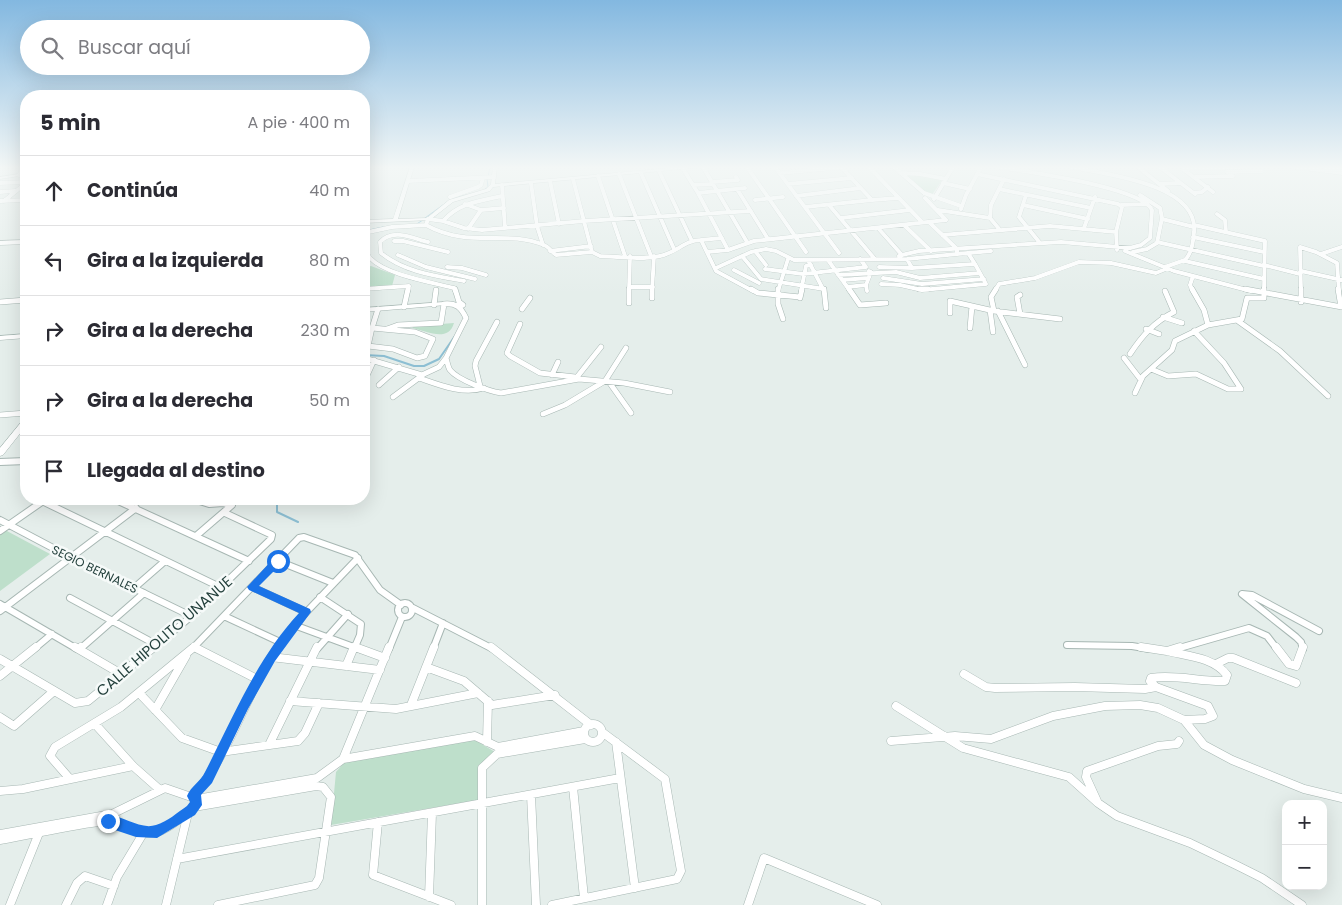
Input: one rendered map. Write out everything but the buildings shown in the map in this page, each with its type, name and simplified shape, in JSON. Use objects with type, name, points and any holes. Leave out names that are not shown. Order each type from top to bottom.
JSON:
[{"type":"street","points":[[395,220],[399,209]]},
{"type":"street","points":[[427,222],[442,209]]},
{"type":"street","points":[[443,221],[455,209]]},
{"type":"street","points":[[468,229],[481,210],[490,209]]},
{"type":"street","points":[[504,209],[506,228]]},
{"type":"street","points":[[535,209],[537,226],[543,245]]},
{"type":"street","points":[[556,209],[559,224]]},
{"type":"street","points":[[581,209],[592,252]]},
{"type":"street","points":[[609,209],[628,256],[629,303]]},
{"type":"street","points":[[632,209],[653,256],[652,298]]},
{"type":"street","points":[[657,209],[674,249]]},
{"type":"street","points":[[677,209],[690,239]]},
{"type":"street","points":[[707,209],[728,250]]},
{"type":"street","points":[[728,209],[747,242]]},
{"type":"street","points":[[776,209],[806,252]]},
{"type":"street","points":[[806,209],[839,253]]},
{"type":"street","points":[[833,209],[874,258]]},
{"type":"street","points":[[961,209],[961,214]]},
{"type":"street","points":[[990,218],[991,209]]},
{"type":"street","points":[[1022,209],[1020,217],[1026,228],[1040,243]]},
{"type":"street","points":[[1043,209],[1088,219]]},
{"type":"street","points":[[1084,228],[1091,209]]},
{"type":"street","points":[[1116,248],[1116,232],[1122,209]]},
{"type":"street","points":[[893,258],[931,250],[968,253],[1059,245],[1116,248],[1141,246],[1150,238],[1153,212],[1151,209]]},
{"type":"street","points":[[1133,252],[1148,249],[1158,242],[1162,219],[1160,209]]},
{"type":"street","points":[[1185,261],[1192,250],[1194,226],[1193,213],[1189,209]]},
{"type":"street","points":[[841,218],[910,210],[922,222]]},
{"type":"street","points":[[938,210],[990,218],[1000,230]]},
{"type":"street","points":[[707,252],[728,250],[747,242],[768,239],[946,220],[938,210]]},
{"type":"street","points":[[370,232],[392,227],[443,221],[468,229],[506,228],[584,221],[613,221],[751,211],[768,239]]},
{"type":"street","points":[[1216,214],[1225,220],[1226,232]]},
{"type":"street","points":[[1134,393],[1141,380],[1172,350],[1175,341],[1208,325],[1238,321],[1242,319],[1247,298],[1264,298],[1265,241],[1162,219]]},
{"type":"street","points":[[370,222],[395,220],[427,222],[436,230],[458,237],[524,241],[548,247],[556,255],[592,252],[600,256],[664,255],[690,239],[722,238]]},
{"type":"street","points":[[929,222],[957,252]]},
{"type":"street","points":[[904,225],[938,257]]},
{"type":"street","points":[[942,235],[1050,226],[1116,232]]},
{"type":"street","points":[[878,228],[902,255]]},
{"type":"street","points":[[428,242],[406,235],[396,235],[384,237],[380,247],[381,252],[388,258],[419,272],[464,282]]},
{"type":"street","points":[[1193,237],[1264,252]]},
{"type":"street","points":[[701,240],[716,271],[758,293],[800,298],[801,285],[806,266],[809,262]]},
{"type":"street","points":[[394,241],[403,241],[448,252]]},
{"type":"street","points":[[0,243],[20,242]]},
{"type":"street","points":[[716,268],[755,251],[776,250],[788,259],[809,262],[938,257],[957,252],[1040,243],[1070,242],[1133,252],[1167,268],[1264,294],[1302,302],[1341,307],[1337,262],[1322,254]]},
{"type":"street","points":[[1158,242],[1339,280]]},
{"type":"street","points":[[550,251],[591,246]]},
{"type":"street","points":[[1302,302],[1300,247],[1342,260]]},
{"type":"street","points":[[1322,254],[1342,247]]},
{"type":"street","points":[[755,251],[766,267],[783,272],[804,274],[815,271],[866,267]]},
{"type":"street","points":[[881,284],[900,285],[922,290],[986,284],[968,253]]},
{"type":"street","points":[[398,255],[426,267],[475,279]]},
{"type":"street","points":[[742,256],[758,277],[824,289]]},
{"type":"street","points":[[370,257],[402,273],[454,288],[459,302],[464,307],[464,314]]},
{"type":"street","points":[[783,319],[777,303],[777,295],[788,259]]},
{"type":"street","points":[[860,259],[871,272]]},
{"type":"street","points":[[906,259],[912,268]]},
{"type":"street","points":[[828,260],[860,306],[886,303]]},
{"type":"street","points":[[993,332],[994,310],[991,297],[999,284],[1035,278],[1079,262],[1111,262],[1156,273],[1185,261],[1264,279]]},
{"type":"street","points":[[809,262],[824,289],[826,308]]},
{"type":"street","points":[[879,267],[912,268],[975,264]]},
{"type":"street","points":[[447,267],[462,268],[486,275]]},
{"type":"street","points":[[734,270],[759,283]]},
{"type":"street","points":[[868,291],[866,285],[871,272]]},
{"type":"street","points":[[838,275],[896,272],[918,278],[980,273]]},
{"type":"street","points":[[946,276],[955,287]]},
{"type":"street","points":[[1193,276],[1190,285],[1204,310],[1208,325]]},
{"type":"street","points":[[842,280],[868,278]]},
{"type":"street","points":[[883,278],[922,284],[984,279]]},
{"type":"street","points":[[847,287],[866,285]]},
{"type":"street","points":[[370,289],[409,286],[404,307]]},
{"type":"street","points":[[630,287],[652,287]]},
{"type":"street","points":[[434,305],[436,290]]},
{"type":"street","points":[[1130,354],[1146,330],[1163,317],[1174,312],[1165,291]]},
{"type":"street","points":[[1020,296],[1016,300],[1020,314]]},
{"type":"street","points":[[522,309],[530,298]]},
{"type":"street","points":[[0,302],[20,300]]},
{"type":"street","points":[[950,313],[950,301],[994,310],[1060,319]]},
{"type":"street","points":[[370,310],[456,303],[460,305],[466,321],[439,367],[420,376],[393,397]]},
{"type":"street","points":[[387,329],[398,325],[441,323],[444,304]]},
{"type":"street","points":[[970,328],[972,306]]},
{"type":"street","points":[[370,337],[378,309]]},
{"type":"street","points":[[994,310],[1025,365]]},
{"type":"street","points":[[1163,317],[1182,323]]},
{"type":"street","points":[[1238,321],[1280,351],[1328,396]]},
{"type":"street","points":[[482,387],[475,366],[476,361],[496,322]]},
{"type":"street","points":[[520,324],[507,353],[540,373],[578,377],[670,392]]},
{"type":"street","points":[[370,346],[393,349],[413,358],[424,356],[433,342],[433,339],[415,332],[372,328]]},
{"type":"street","points":[[1146,330],[1159,334]]},
{"type":"street","points":[[1151,369],[1168,376],[1196,374],[1228,388],[1241,388],[1224,363],[1194,331]]},
{"type":"street","points":[[0,338],[20,336]]},
{"type":"street","points":[[578,377],[601,347]]},
{"type":"street","points":[[543,414],[565,405],[607,382],[626,348]]},
{"type":"street","points":[[446,358],[452,372],[494,392],[508,393],[554,383],[587,379]]},
{"type":"street","points":[[1124,358],[1141,380]]},
{"type":"street","points":[[370,359],[455,388],[475,391],[482,387]]},
{"type":"street","points":[[370,369],[374,360]]},
{"type":"street","points":[[552,375],[558,362]]},
{"type":"street","points":[[379,384],[399,368]]},
{"type":"street","points":[[607,382],[631,413]]},
{"type":"street","points":[[0,415],[20,413]]},
{"type":"street","points":[[0,454],[20,429]]},
{"type":"street","points":[[0,462],[20,461]]},
{"type":"street","points":[[0,530],[37,505]]},
{"type":"street","points":[[53,505],[103,532],[222,588]]},
{"type":"street","points":[[129,505],[249,561]]},
{"type":"street","points":[[196,536],[231,508],[231,505]]},
{"type":"street","points":[[123,675],[2,607],[136,508]]},
{"type":"street","name":"CALLE HIPOLITO UNANUE","points":[[54,691],[75,703],[88,700],[123,675],[191,616],[271,539],[272,535],[225,513]]},
{"type":"street","name":"SEGIO BERNALES","points":[[0,520],[70,557],[191,616]]},
{"type":"street","points":[[70,779],[50,756],[51,751],[63,741],[95,724],[139,693],[191,650],[300,538],[304,537],[345,551],[358,558],[380,590],[401,606]]},
{"type":"street","points":[[166,905],[193,804],[208,779],[271,657],[294,625],[358,558]]},
{"type":"street","points":[[134,588],[165,561]]},
{"type":"street","points":[[278,561],[333,583]]},
{"type":"street","points":[[252,587],[306,612]]},
{"type":"street","points":[[79,649],[144,593]]},
{"type":"street","points":[[1167,651],[1249,628],[1267,636],[1289,664],[1294,667],[1296,666],[1303,649],[1301,642],[1261,610],[1245,600],[1242,594],[1252,596],[1319,631]]},
{"type":"street","points":[[320,597],[361,624],[360,635],[346,666]]},
{"type":"street","points":[[70,598],[157,645]]},
{"type":"street","points":[[402,617],[397,614],[401,606],[408,604],[412,608],[496,650],[591,725],[597,725],[602,732],[665,779],[680,871],[677,879],[552,905]]},
{"type":"street","points":[[343,758],[402,617],[410,614],[412,608]]},
{"type":"street","points":[[269,745],[310,662],[326,636],[348,614]]},
{"type":"street","points":[[224,616],[282,643]]},
{"type":"street","points":[[411,706],[442,623]]},
{"type":"street","points":[[294,625],[385,658]]},
{"type":"street","points":[[0,676],[52,634]]},
{"type":"street","points":[[1067,645],[1132,646],[1167,651],[1216,664],[1224,669],[1227,675],[1225,681],[1151,678],[1150,681],[1156,687],[1208,706],[1212,711],[1213,716],[1205,719],[1184,720]]},
{"type":"street","points":[[191,650],[259,680]]},
{"type":"street","points":[[154,710],[191,650]]},
{"type":"street","points":[[271,657],[380,670]]},
{"type":"street","points":[[1216,664],[1228,658],[1233,658],[1296,683]]},
{"type":"street","points":[[0,659],[54,691],[14,726],[0,717]]},
{"type":"street","points":[[426,667],[464,681],[492,705],[555,695]]},
{"type":"street","points":[[964,674],[986,687],[994,688],[1084,687],[1145,689],[1156,687]]},
{"type":"street","points":[[139,693],[182,738],[221,752],[298,741],[310,725],[319,703]]},
{"type":"street","points":[[290,701],[396,709],[478,693]]},
{"type":"street","points":[[487,742],[488,701]]},
{"type":"street","points":[[891,741],[945,737],[991,739],[1053,716],[1124,704],[1158,708],[1184,720],[1204,745],[1232,760],[1304,789],[1342,798]]},
{"type":"street","points":[[896,706],[945,737],[972,750],[1007,761],[1063,774],[1077,783],[1098,803],[1132,823],[1190,843],[1238,866],[1262,878],[1302,905]]},
{"type":"street","points":[[95,724],[133,766],[159,789]]},
{"type":"street","points":[[482,905],[482,768],[497,754],[585,735],[591,725]]},
{"type":"street","points":[[585,735],[590,742],[596,741],[601,737],[602,732]]},
{"type":"street","points":[[0,840],[108,821],[144,832],[157,832],[193,804],[317,778],[343,758],[475,736],[498,747],[585,735]]},
{"type":"street","points":[[1098,803],[1086,777],[1087,771],[1158,746],[1173,746],[1178,744],[1179,741]]},
{"type":"street","points":[[616,742],[635,888]]},
{"type":"street","points":[[0,791],[23,789],[133,766]]},
{"type":"street","points":[[177,860],[620,778]]},
{"type":"street","points":[[0,834],[112,814],[159,789],[172,789],[193,804],[316,786],[323,787],[331,797],[319,878],[315,885],[218,905]]},
{"type":"street","points":[[573,787],[584,898]]},
{"type":"street","points":[[531,794],[536,905]]},
{"type":"street","points":[[429,897],[432,812]]},
{"type":"street","points":[[378,822],[373,874],[451,905]]},
{"type":"street","points":[[107,905],[114,886],[144,832]]},
{"type":"street","points":[[10,905],[39,833]]},
{"type":"street","points":[[748,905],[764,858],[877,905]]},
{"type":"street","points":[[66,905],[77,883],[85,876],[114,886]]},
{"type":"green space","points":[[370,266],[395,275],[392,286],[370,288]]},
{"type":"green space","points":[[454,323],[447,333],[442,334],[412,328],[415,326]]},
{"type":"green space","points":[[5,530],[50,554],[0,591],[0,533]]},
{"type":"green space","points":[[475,740],[495,752],[478,766],[478,800],[331,825],[336,772],[344,763]]},
{"type":"waterway","points":[[425,218],[437,209]]},
{"type":"waterway","points":[[415,225],[423,220]]},
{"type":"waterway","points":[[370,230],[383,227]]},
{"type":"waterway","points":[[407,278],[419,281]]},
{"type":"waterway","points":[[370,355],[384,356],[414,366],[424,366],[439,359],[455,336]]},
{"type":"waterway","points":[[277,505],[277,512],[298,522]]},
{"type":"route","points":[[108,821],[136,831],[157,832],[191,811],[196,805],[197,799],[193,796],[208,779],[244,705],[271,657],[306,612],[252,587],[278,561]]}]
